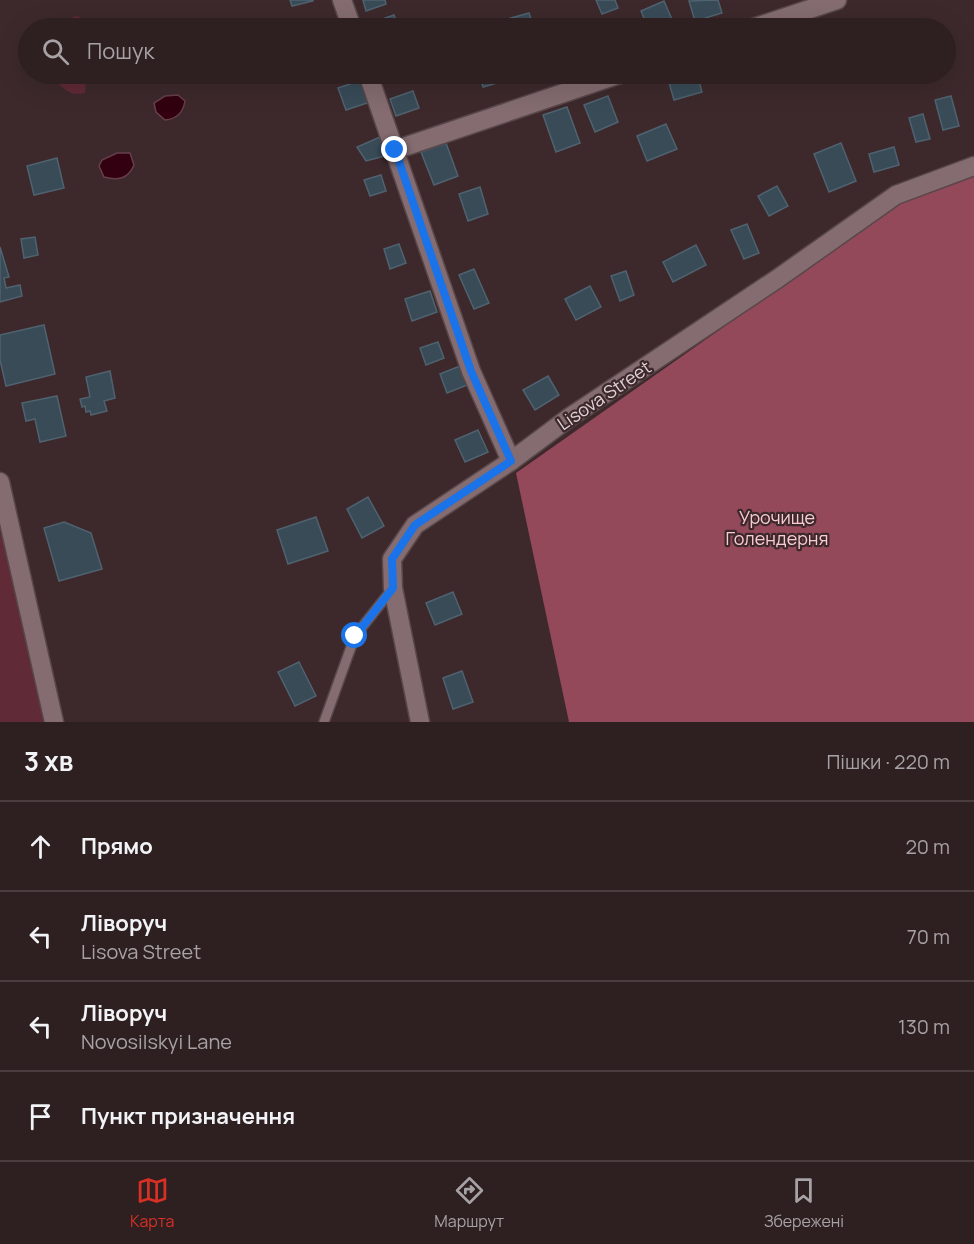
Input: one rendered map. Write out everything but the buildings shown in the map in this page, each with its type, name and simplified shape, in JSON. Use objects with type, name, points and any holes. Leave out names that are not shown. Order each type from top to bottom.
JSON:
[{"type":"street","points":[[342,0],[348,18]]},
{"type":"street","points":[[783,18],[837,0]]},
{"type":"street","points":[[372,84],[471,371],[511,461]]},
{"type":"street","points":[[395,150],[590,84]]},
{"type":"street","name":"Lisova Street","points":[[420,722],[393,588],[392,559],[415,525],[511,461],[570,417],[777,279],[896,195],[974,166]]},
{"type":"street","points":[[0,482],[54,722]]},
{"type":"lane","points":[[324,722],[355,636],[393,588]]},
{"type":"shaded area","points":[[59,84],[85,84],[85,93],[73,94]]},
{"type":"shaded area","points":[[178,95],[185,101],[183,109],[176,117],[165,120],[156,112],[154,103],[165,96]]},
{"type":"shaded area","points":[[117,153],[130,153],[134,165],[132,170],[122,178],[104,177],[99,166],[102,160]]},
{"type":"shaded area","points":[[12,532],[54,722],[0,722],[0,534]]},
{"type":"green space","name":"Урочище Голендерня","points":[[974,176],[974,722],[569,722],[516,473],[901,202]]},
{"type":"route","points":[[355,636],[393,588],[392,559],[415,525],[511,461],[471,371],[395,150]]}]
